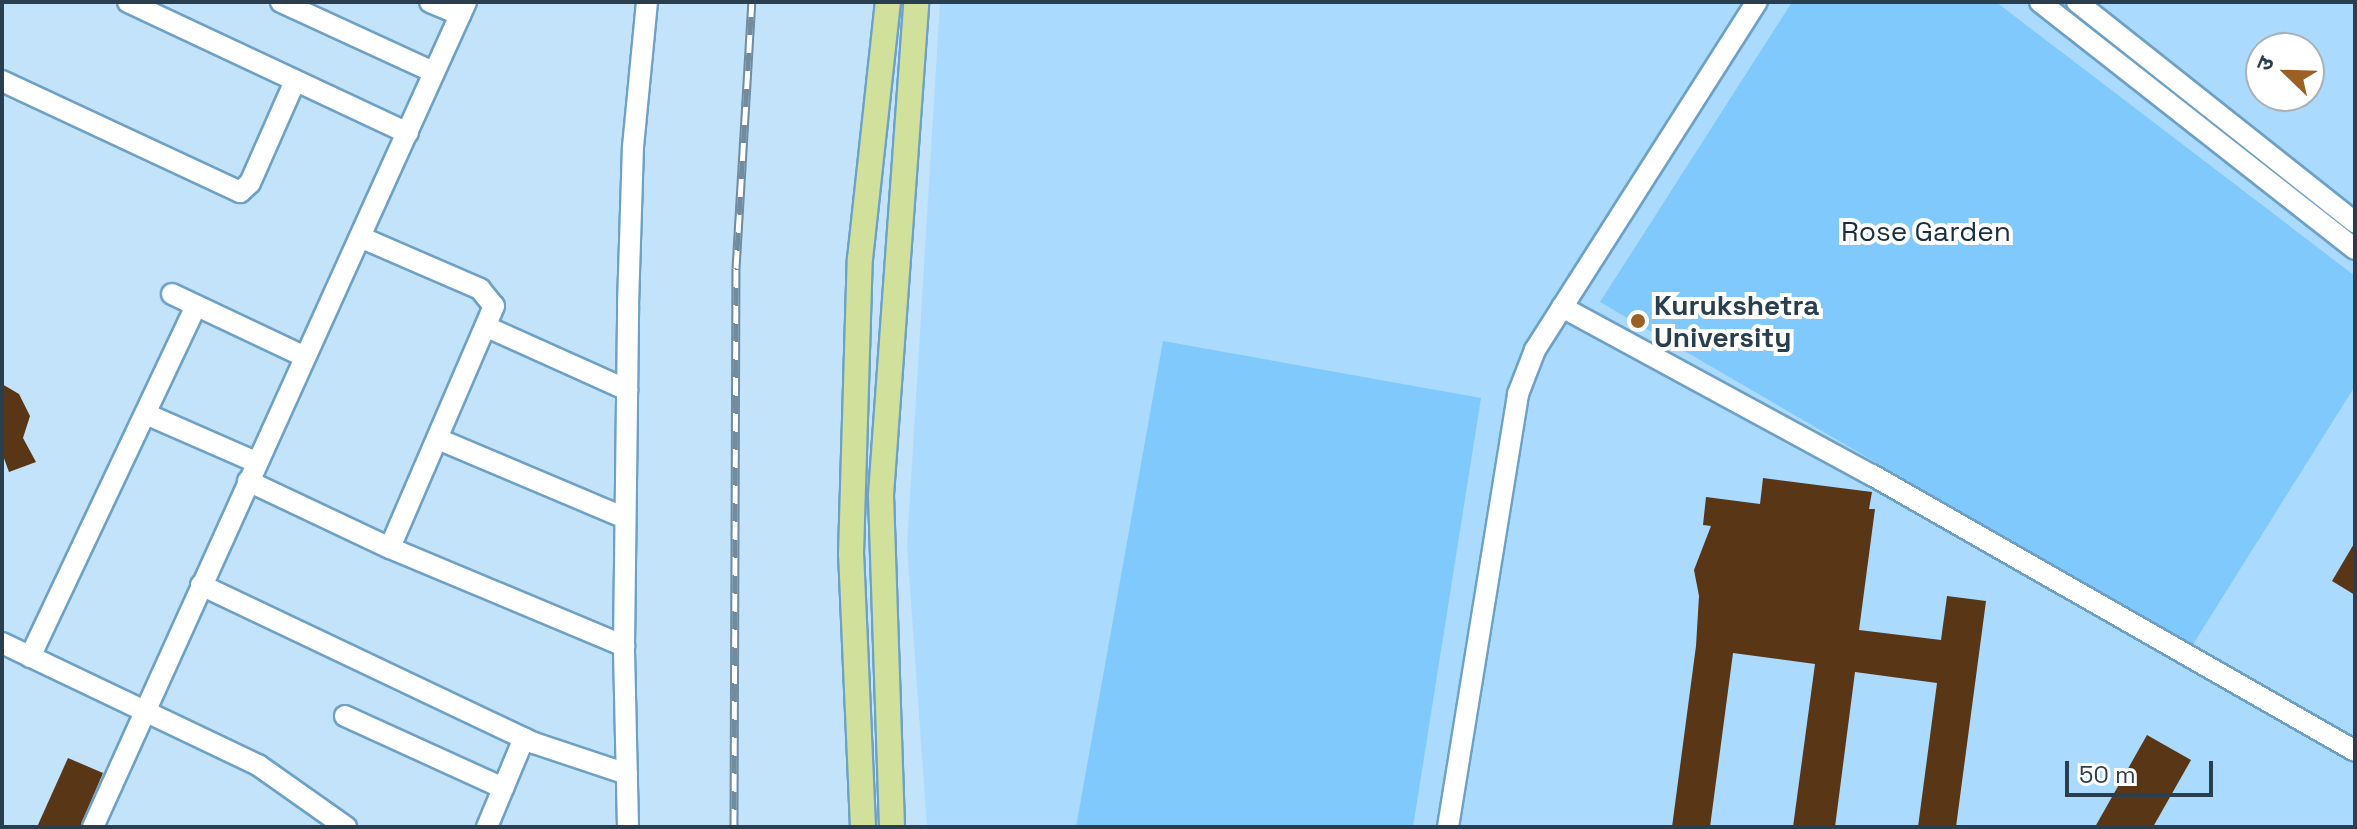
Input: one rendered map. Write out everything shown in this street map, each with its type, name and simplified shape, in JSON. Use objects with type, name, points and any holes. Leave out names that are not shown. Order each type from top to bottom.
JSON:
[{"type":"main road","points":[[863,827],[852,523],[860,259],[888,2]]},
{"type":"main road","points":[[892,827],[881,495],[916,2]]},
{"type":"street","points":[[128,2],[408,133]]},
{"type":"street","points":[[281,2],[433,72]]},
{"type":"street","points":[[97,826],[143,714],[303,356],[463,8],[430,2]]},
{"type":"street","points":[[628,827],[624,646],[627,390],[633,147],[647,2]]},
{"type":"street","points":[[1448,827],[1518,394],[1535,350],[1757,2]]},
{"type":"street","points":[[2040,2],[2355,249]]},
{"type":"street","points":[[2077,2],[2355,222]]},
{"type":"street","points":[[2,81],[240,192],[250,183],[295,81]]},
{"type":"street","points":[[360,237],[480,289],[494,306],[390,548]]},
{"type":"street","points":[[172,294],[303,356]]},
{"type":"street","points":[[30,657],[196,306]]},
{"type":"street","points":[[1562,307],[1872,475],[2355,751]]},
{"type":"street","points":[[487,327],[627,390]]},
{"type":"street","points":[[146,414],[390,548],[624,646]]},
{"type":"street","points":[[438,439],[625,518]]},
{"type":"street","points":[[201,585],[524,738],[627,774]]},
{"type":"street","points":[[2,643],[143,714],[267,770],[346,827]]},
{"type":"street","points":[[345,716],[503,788]]},
{"type":"street","points":[[487,827],[524,738]]},
{"type":"shaded area","name":"Kurukshetra University","points":[[940,2],[2355,2],[2355,827],[927,827],[907,546]]},
{"type":"green space","name":"Rose Garden","points":[[1792,2],[1996,2],[2355,276],[2355,386],[2192,646],[1600,302]]},
{"type":"green space","points":[[1163,341],[1481,398],[1413,827],[1076,827]]},
{"type":"building","points":[[2,384],[19,394],[30,416],[23,438],[36,462],[9,472],[2,453]]},
{"type":"building","points":[[1763,478],[1872,492],[1869,509],[1875,509],[1859,630],[1941,640],[1947,596],[1986,601],[1956,827],[1918,827],[1937,683],[1855,672],[1835,827],[1793,827],[1815,664],[1733,653],[1710,827],[1672,827],[1696,646],[1699,596],[1694,570],[1711,526],[1703,525],[1706,497],[1760,504]]},
{"type":"building","points":[[2355,542],[2355,595],[2332,581]]},
{"type":"building","points":[[2147,735],[2191,760],[2153,827],[2095,827]]},
{"type":"building","points":[[68,758],[103,773],[80,827],[37,827]]},
{"type":"railway","points":[[734,827],[736,268],[752,2]]},
{"type":"place","name":"Kurukshetra University","points":[[1638,321]]}]
